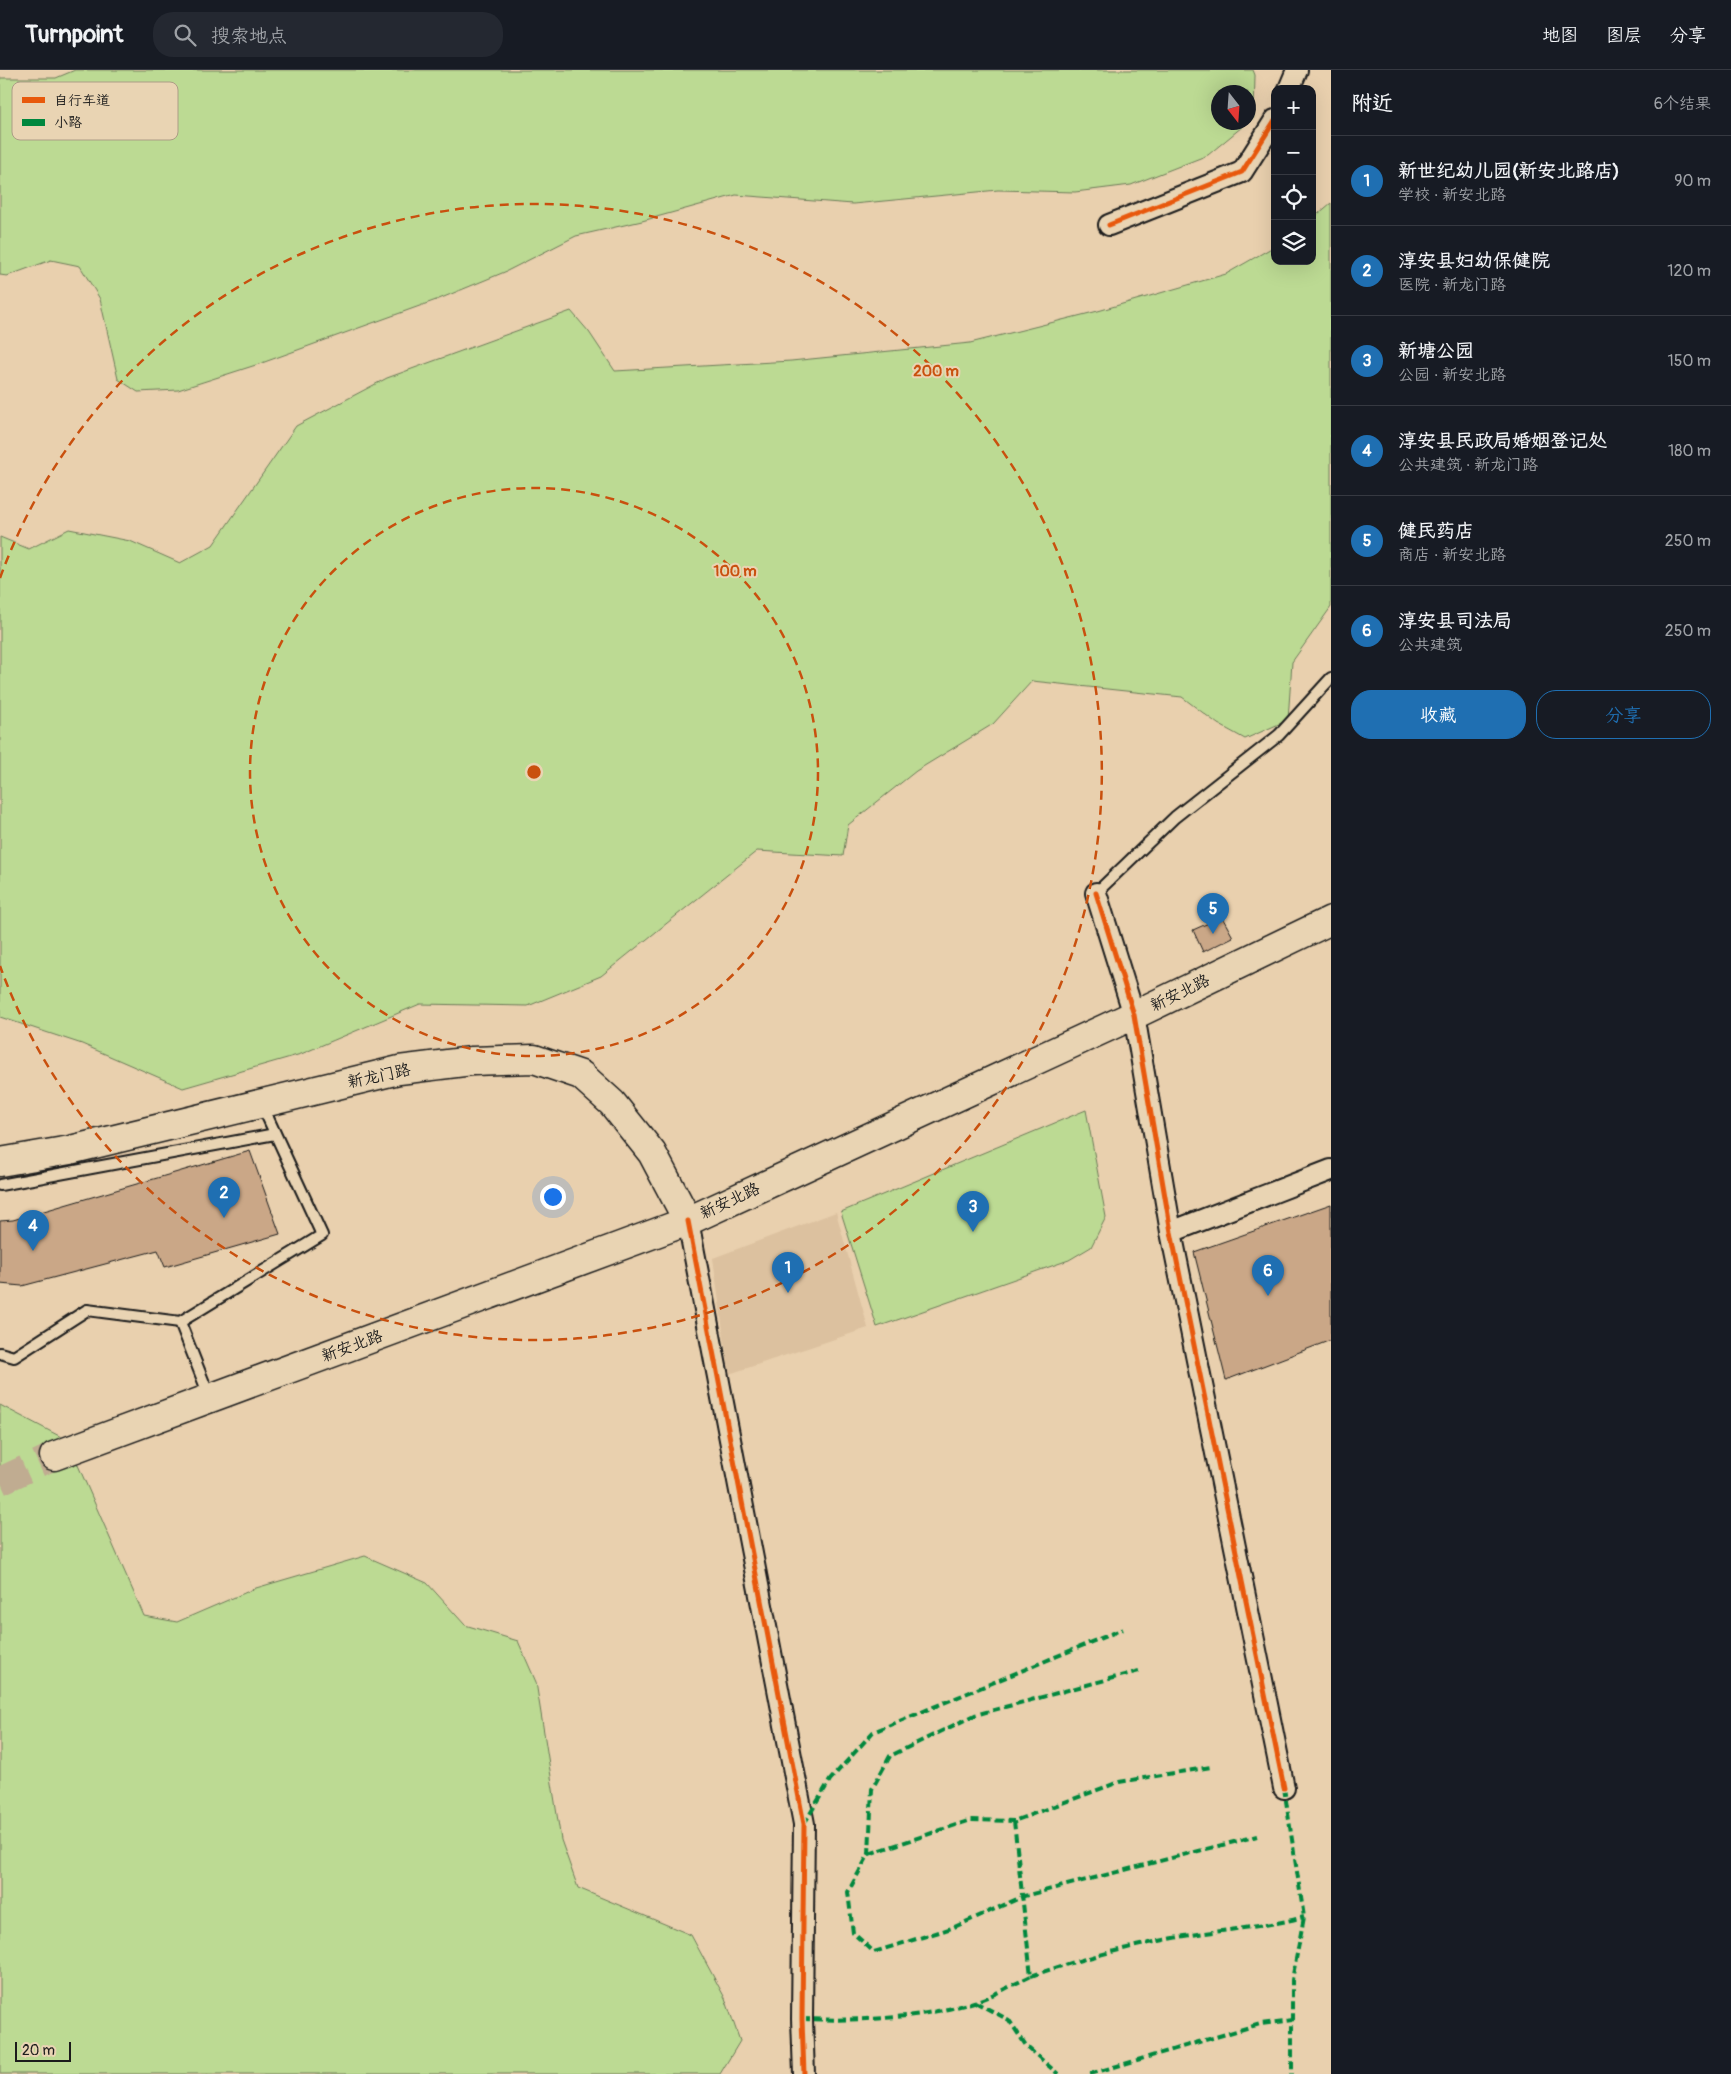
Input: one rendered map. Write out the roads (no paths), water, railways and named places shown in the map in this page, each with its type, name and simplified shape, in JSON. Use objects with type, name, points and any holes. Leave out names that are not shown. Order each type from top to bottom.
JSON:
[{"type":"main road","name":"新安北路","points":[[54,1456],[688,1221],[1134,1015],[1331,920]]},
{"type":"main road","name":"新龙门路","points":[[0,1162],[70,1150],[399,1070],[472,1061],[534,1059],[581,1075],[612,1103],[652,1154],[688,1221]]},
{"type":"street","points":[[1290,85],[1296,70]]},
{"type":"street","points":[[1109,226],[1242,172],[1271,126]]},
{"type":"street","points":[[1096,892],[1134,1015],[1171,1232],[1284,1788]]},
{"type":"street","points":[[1171,1232],[1331,1170]]},
{"type":"street","points":[[688,1221],[804,1824],[802,2019],[804,2074]]},
{"type":"lane","points":[[1096,892],[1175,817],[1279,735],[1331,678]]},
{"type":"lane","points":[[0,1352],[14,1357],[87,1310],[180,1322],[322,1235],[261,1104]]},
{"type":"lane","points":[[0,1186],[275,1134]]},
{"type":"lane","points":[[180,1322],[210,1398]]},
{"type":"tunnel","points":[[0,1481],[54,1456]]},
{"type":"place","name":"健民药店","points":[[1213,934]]},
{"type":"place","name":"淳安县妇幼保健院","points":[[224,1218]]},
{"type":"place","name":"新塘公园","points":[[973,1232]]},
{"type":"place","name":"淳安县民政局婚姻登记处","points":[[33,1251]]},
{"type":"place","name":"新世纪幼儿园(新安北路店)","points":[[788,1293]]},
{"type":"place","name":"淳安县司法局","points":[[1268,1296]]}]
